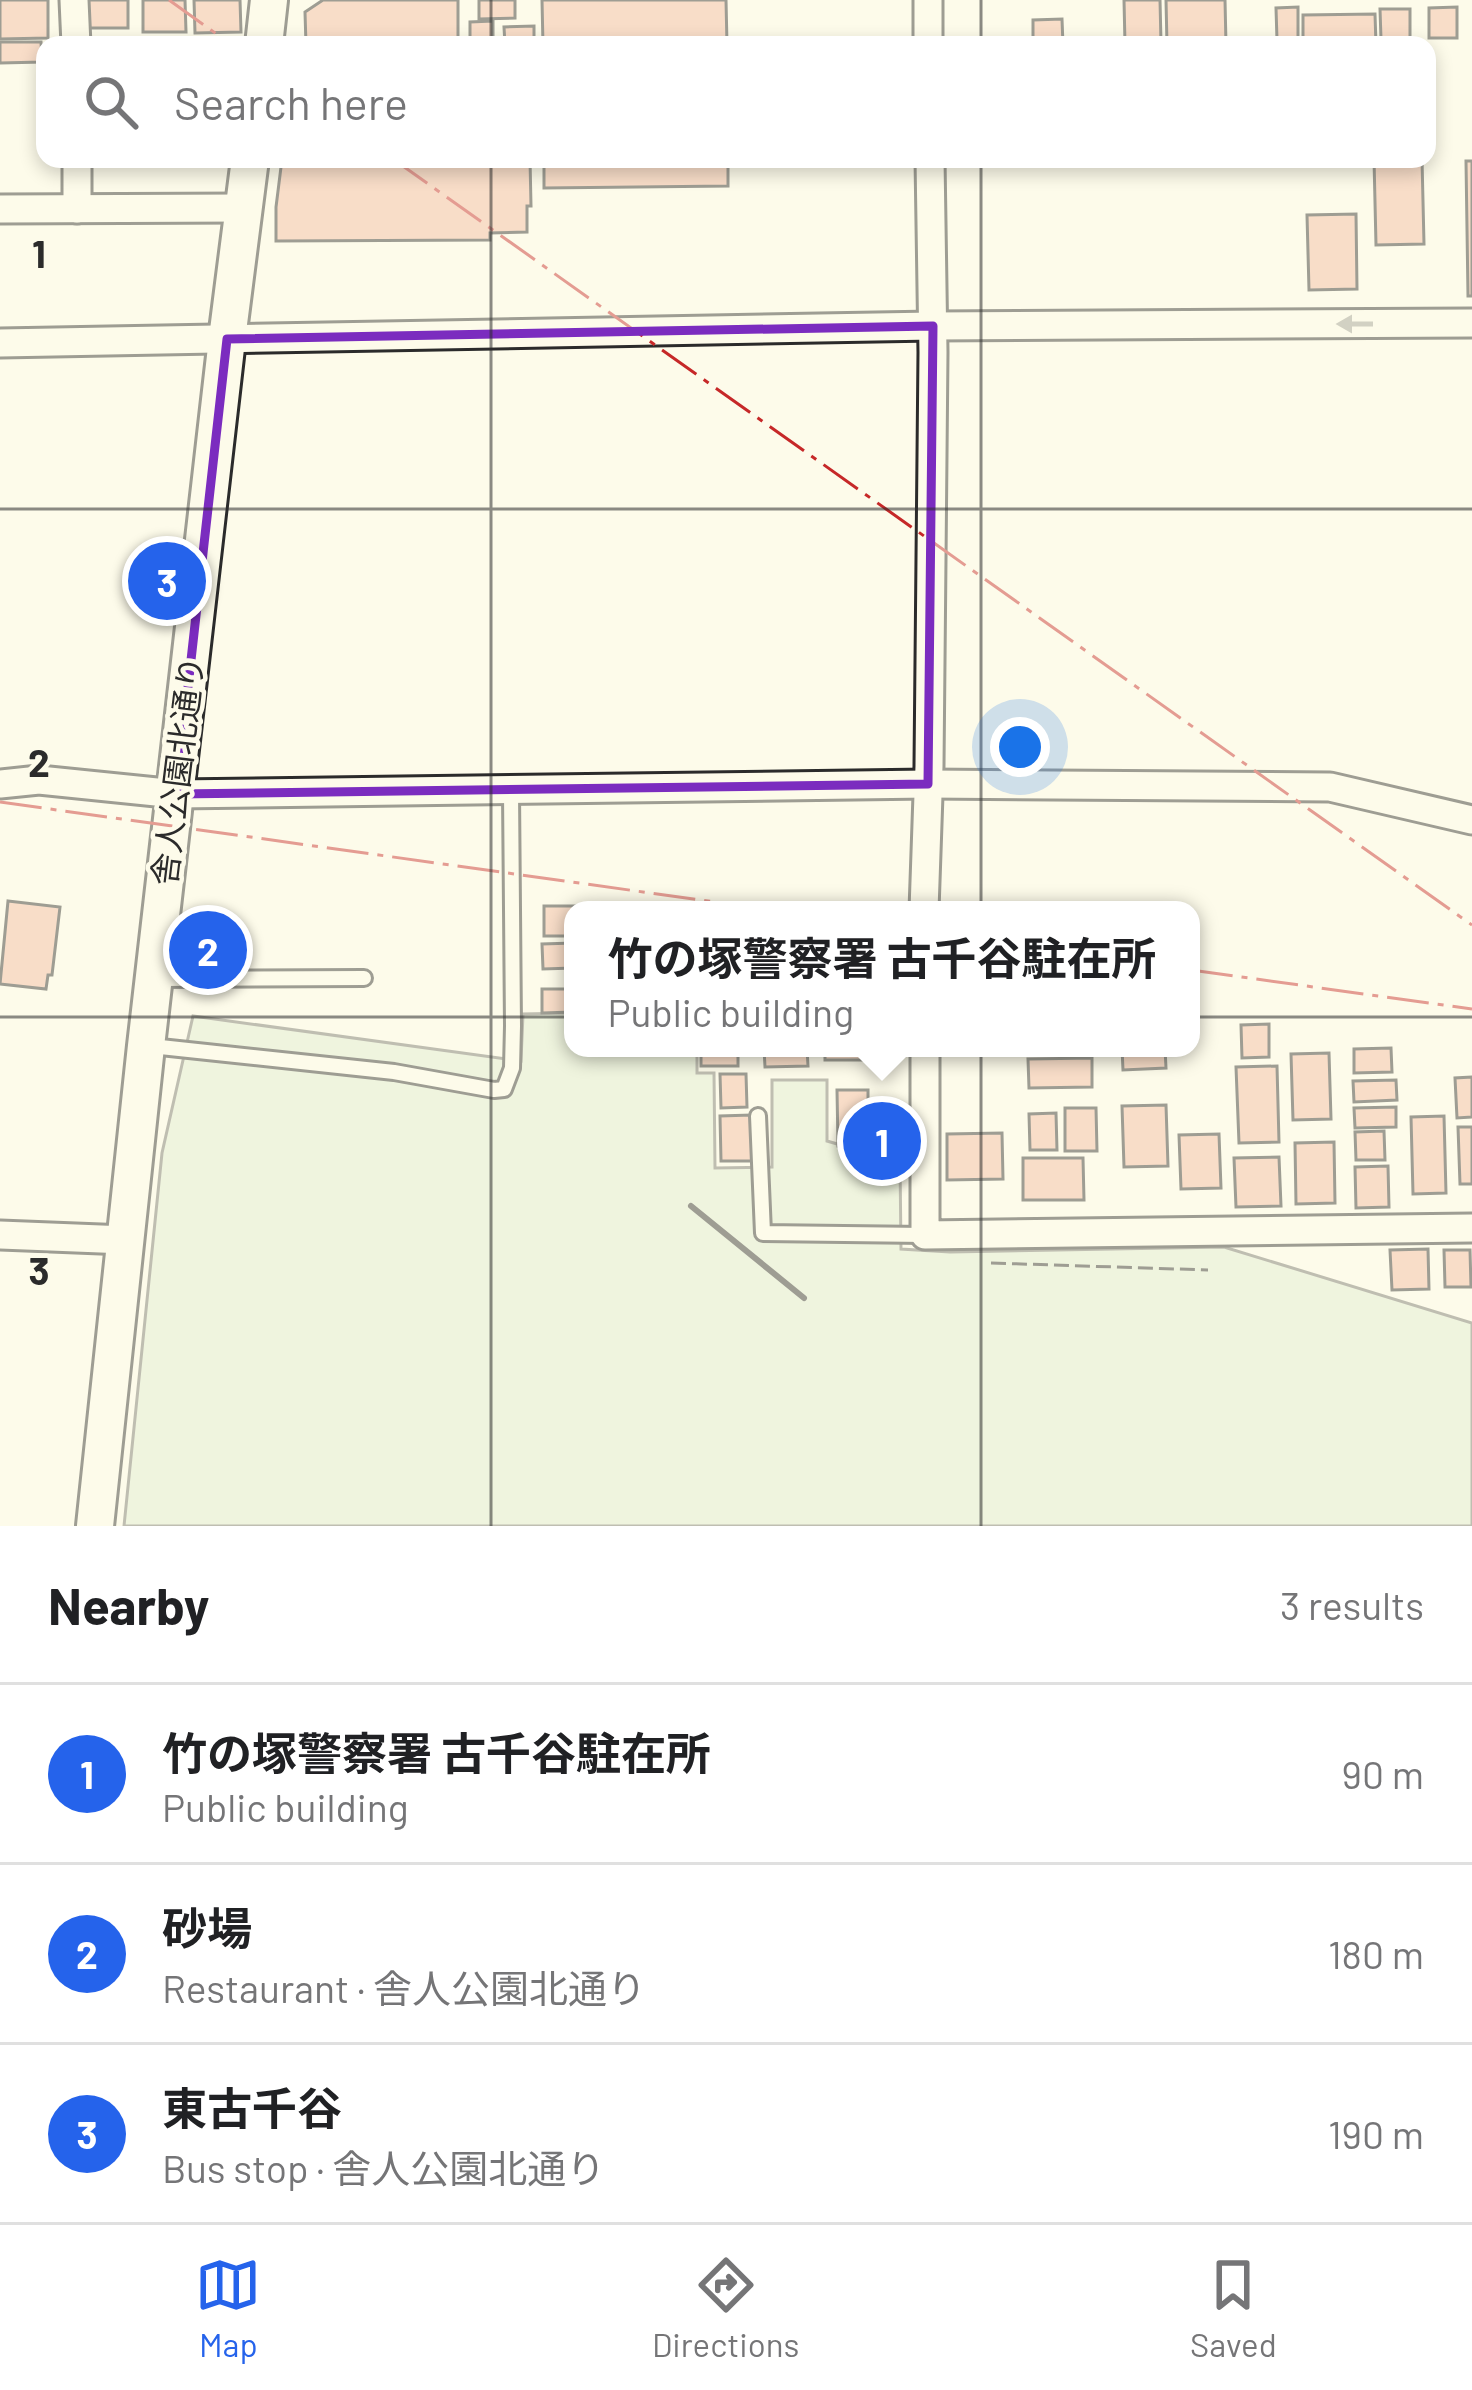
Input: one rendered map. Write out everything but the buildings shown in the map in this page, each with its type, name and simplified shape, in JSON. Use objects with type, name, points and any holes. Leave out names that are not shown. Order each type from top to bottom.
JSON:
[{"type":"street","points":[[74,0],[76,36]]},
{"type":"street","points":[[265,36],[269,0]]},
{"type":"street","points":[[928,0],[928,36]]},
{"type":"street","points":[[77,168],[77,209]]},
{"type":"street","name":"舎人公園北通り","points":[[95,1526],[249,168]]},
{"type":"street","points":[[924,901],[933,326],[929,168]]},
{"type":"street","points":[[0,209],[244,208]]},
{"type":"street","points":[[0,343],[933,326],[1472,323]]},
{"type":"street","points":[[0,784],[39,780],[176,794],[928,784],[1330,788],[1472,820]]},
{"type":"street","points":[[925,1057],[925,1235],[1472,1228]]},
{"type":"street","points":[[0,1235],[126,1240]]},
{"type":"lane","points":[[146,1046],[394,1072],[504,1089],[512,1068],[512,792]]},
{"type":"lane","points":[[154,979],[364,978]]},
{"type":"lane","points":[[758,1116],[763,1234],[925,1235]]},
{"type":"highlighted area","points":[[933,326],[928,784],[176,794],[227,339]]},
{"type":"green space","points":[[564,1013],[564,1057],[697,1057],[697,1073],[714,1073],[715,1168],[772,1167],[772,1080],[827,1080],[827,1141],[900,1162],[901,1249],[1224,1247],[1472,1323],[1472,1526],[124,1526],[162,1153],[193,1016],[521,1061],[523,1014]]},
{"type":"fence","points":[[991,1263],[1208,1270]]},
{"type":"wall","points":[[691,1206],[804,1298]]},
{"type":"power","points":[[169,0],[219,36]]},
{"type":"power","points":[[406,168],[1472,925]]},
{"type":"power","points":[[0,802],[708,901]]},
{"type":"power","points":[[1200,971],[1472,1009]]},
{"type":"place","name":"東古千谷","points":[[167,581]]},
{"type":"place","name":"砂場","points":[[208,950]]},
{"type":"place","name":"竹の塚警察署 古千谷駐在所","points":[[882,1141]]}]
